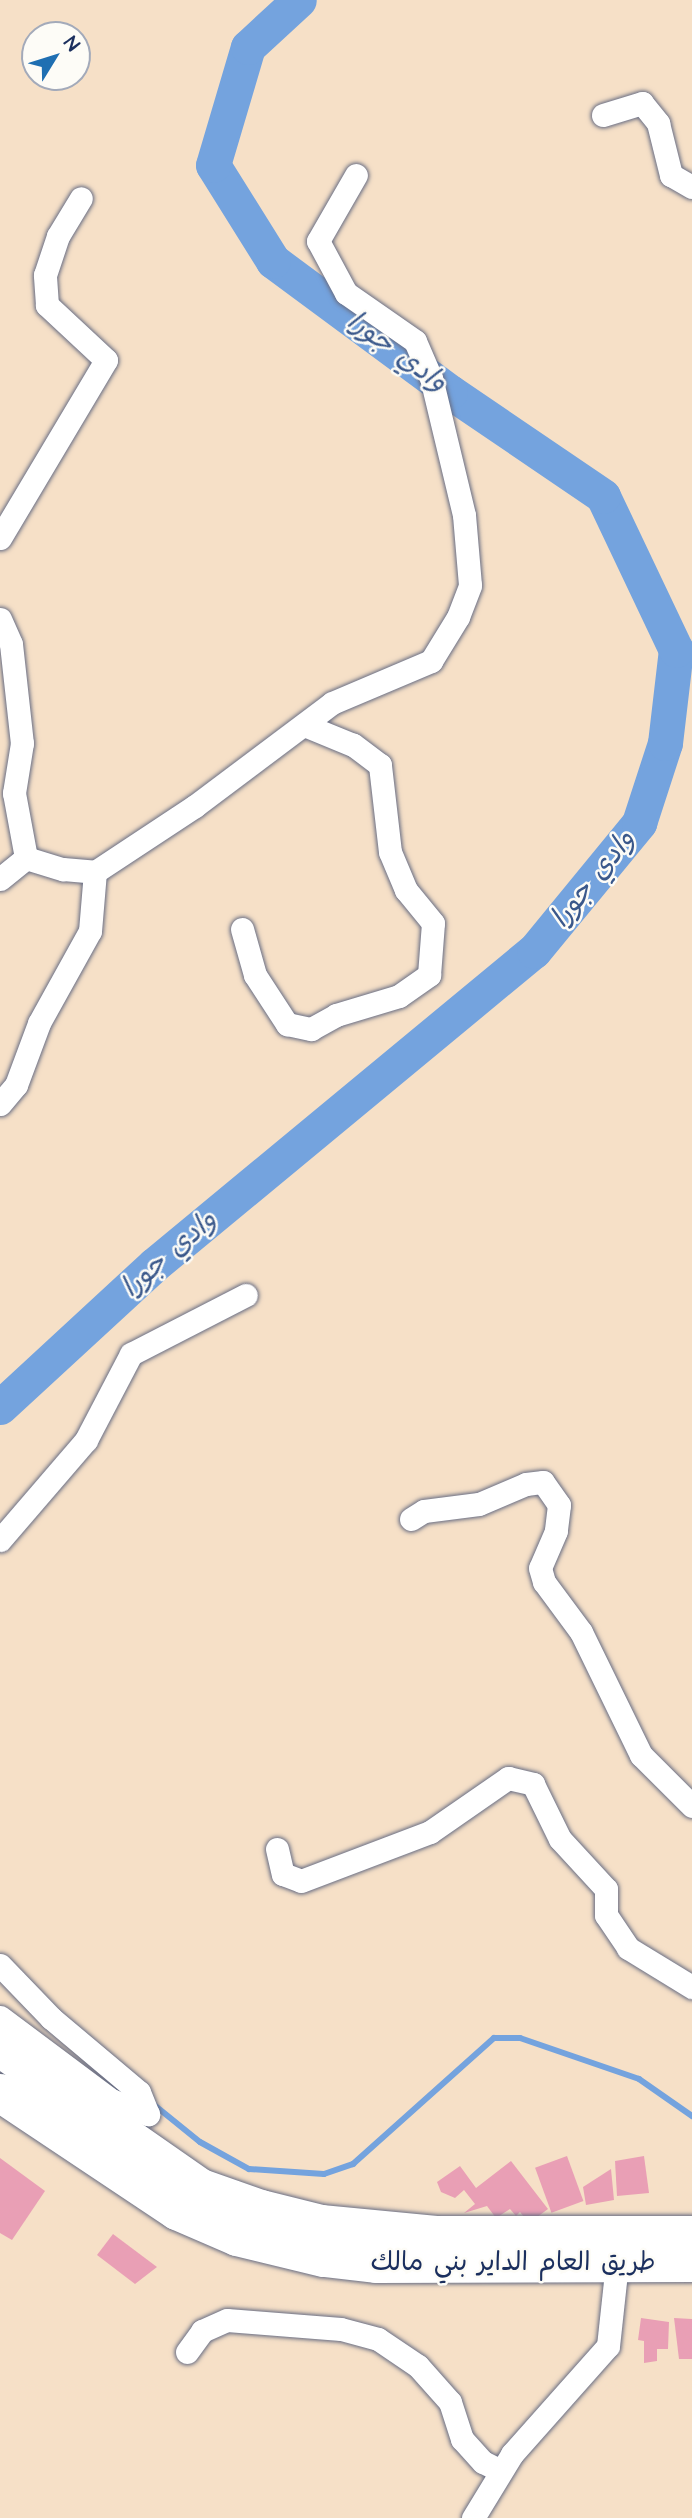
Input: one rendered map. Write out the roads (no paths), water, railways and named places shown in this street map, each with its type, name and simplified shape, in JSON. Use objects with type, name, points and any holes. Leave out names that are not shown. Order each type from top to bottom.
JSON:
[{"type":"highway","name":"طريق العام الداير بني مالك","points":[[0,2048],[201,2188],[261,2209],[321,2224],[438,2235],[692,2235]]},
{"type":"highway","name":"طريق العام الداير بني مالك","points":[[0,2093],[177,2210],[237,2237],[324,2258],[376,2264],[692,2263]]},
{"type":"street","points":[[603,115],[642,103],[657,123],[671,175],[692,187]]},
{"type":"street","points":[[26,858],[63,869],[94,872],[195,806],[332,703],[432,661],[458,617],[470,585],[464,515],[432,377],[415,341],[346,293],[318,241],[356,175]]},
{"type":"street","points":[[0,538],[106,360],[47,305],[45,275],[58,236],[81,198]]},
{"type":"street","points":[[0,619],[11,644],[22,743],[14,793],[26,858]]},
{"type":"street","points":[[242,929],[255,975],[287,1024],[311,1029],[336,1015],[399,996],[429,975],[433,923],[406,890],[390,852],[380,765],[354,745],[304,725]]},
{"type":"street","points":[[0,880],[26,858]]},
{"type":"street","points":[[0,1104],[16,1085],[39,1023],[90,931],[94,872]]},
{"type":"street","points":[[0,1541],[86,1440],[131,1353],[246,1295]]},
{"type":"street","points":[[411,1520],[424,1511],[479,1504],[526,1484],[543,1482],[559,1505],[556,1531],[540,1568],[544,1582],[580,1632],[641,1755],[692,1806]]},
{"type":"street","points":[[277,1849],[283,1874],[301,1881],[430,1832],[508,1778],[534,1784],[560,1839],[607,1889],[606,1915],[628,1948],[692,1987]]},
{"type":"street","points":[[0,1965],[51,2018],[139,2092],[148,2114],[111,2100],[0,2017]]},
{"type":"street","points":[[473,2518],[501,2471],[608,2346],[617,2263]]},
{"type":"street","points":[[187,2352],[202,2331],[227,2320],[341,2329],[378,2339],[418,2365],[450,2402],[462,2439],[483,2462],[501,2471]]},
{"type":"waterway","name":"وادي جورا","points":[[0,1407],[154,1265],[534,951],[639,823],[665,743],[676,650],[603,496],[450,392],[273,261],[213,165],[248,47],[299,0]]},
{"type":"waterway","points":[[153,2104],[200,2142],[249,2169],[324,2174],[353,2164],[494,2038],[520,2038],[639,2079],[692,2116]]}]
